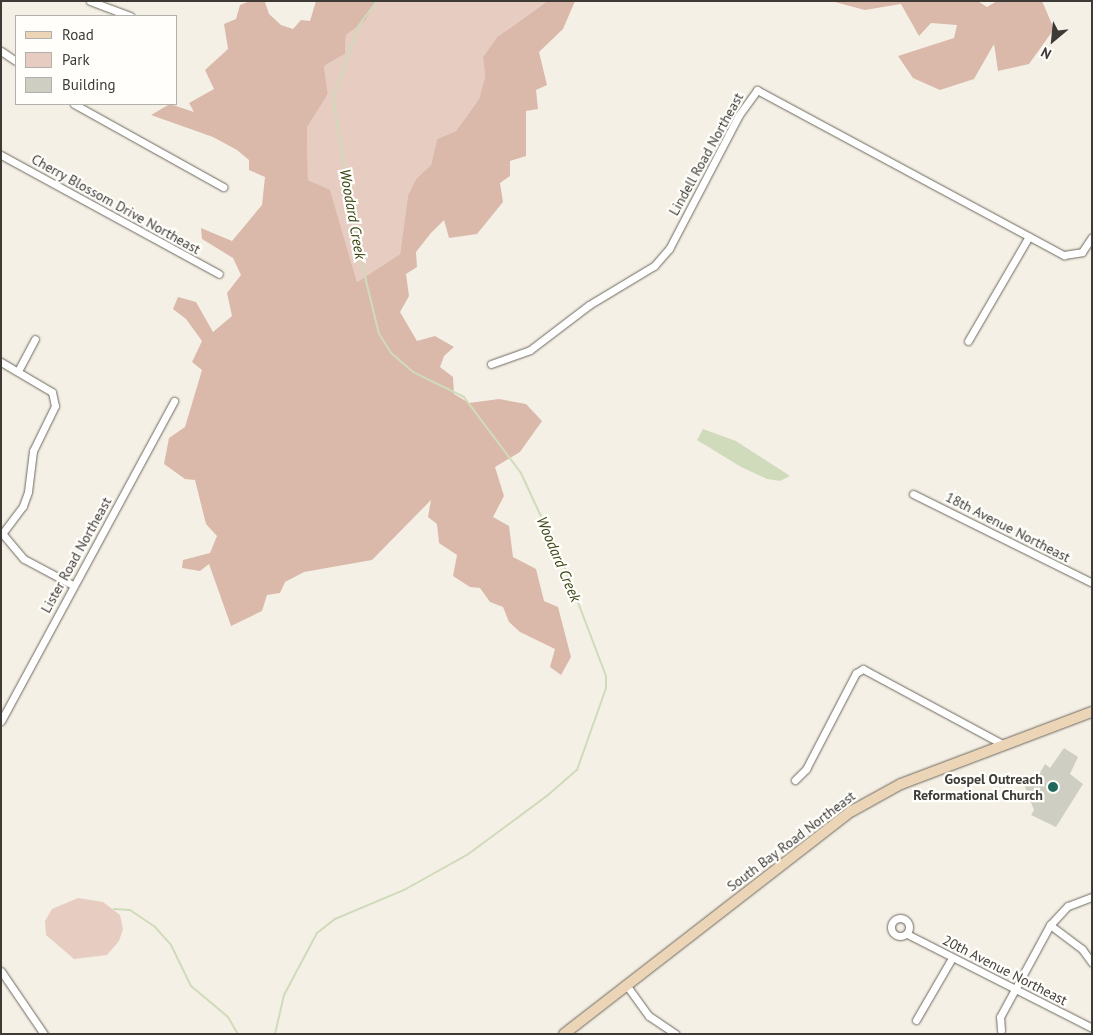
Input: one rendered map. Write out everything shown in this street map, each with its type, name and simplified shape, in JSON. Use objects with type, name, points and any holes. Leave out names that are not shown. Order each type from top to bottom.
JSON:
[{"type":"street","points":[[90,1],[127,15]]},
{"type":"street","points":[[1,51],[15,59]]},
{"type":"street","name":"Lindell Road Northeast","points":[[491,364],[530,350],[589,305],[654,266],[669,249],[739,115],[757,90],[1029,236],[1071,256],[1082,252],[1092,237]]},
{"type":"street","points":[[76,105],[223,187]]},
{"type":"street","name":"Cherry Blossom Drive Northeast","points":[[1,155],[218,274]]},
{"type":"street","points":[[968,341],[1029,236]]},
{"type":"street","points":[[18,371],[35,340]]},
{"type":"street","points":[[1,362],[18,371],[55,398],[54,411],[33,452],[28,492],[2,534],[24,559],[73,585]]},
{"type":"street","name":"Lister Road Northeast","points":[[1,721],[174,401]]},
{"type":"street","name":"18th Avenue Northeast","points":[[913,494],[1092,583]]},
{"type":"street","points":[[795,780],[806,768],[856,673],[863,669],[884,677],[1004,745]]},
{"type":"street","name":"South Bay Road Northeast","points":[[564,1034],[852,811],[901,784],[1092,712]]},
{"type":"street","points":[[1001,1030],[1000,1017],[1050,925],[1068,906],[1092,897]]},
{"type":"street","points":[[1050,925],[1082,949],[1092,963]]},
{"type":"street","name":"20th Avenue Northeast","points":[[907,934],[1092,1028]]},
{"type":"street","points":[[916,1020],[952,958]]},
{"type":"street","points":[[1,971],[44,1034]]},
{"type":"street","points":[[627,986],[649,1016],[676,1034]]},
{"type":"green space","points":[[376,1],[547,1],[497,37],[483,57],[485,77],[479,99],[456,131],[437,139],[431,165],[416,179],[408,195],[400,254],[357,282],[330,191],[308,180],[307,126],[328,94],[324,66],[345,54],[346,35],[366,20]]},
{"type":"green space","points":[[78,898],[103,902],[120,915],[123,929],[119,941],[107,955],[74,959],[46,935],[45,921],[52,909]]},
{"type":"shaded area","points":[[250,1],[265,2],[269,14],[281,25],[293,29],[301,20],[310,21],[316,1],[376,1],[366,20],[346,35],[345,54],[324,66],[328,94],[307,127],[308,180],[330,190],[357,282],[400,254],[408,195],[416,179],[431,165],[437,139],[456,131],[479,99],[485,77],[483,57],[497,37],[546,2],[575,1],[563,29],[539,52],[547,85],[536,90],[538,109],[526,111],[526,156],[510,161],[510,176],[500,183],[503,202],[477,234],[449,238],[444,220],[431,233],[416,252],[417,267],[406,274],[409,296],[400,312],[417,341],[435,336],[454,347],[444,356],[440,367],[453,377],[454,394],[469,403],[499,399],[526,404],[542,421],[520,452],[495,467],[504,496],[493,517],[509,526],[513,557],[536,569],[544,601],[558,607],[571,657],[561,675],[550,667],[555,649],[520,632],[509,622],[503,607],[490,602],[480,588],[470,587],[453,576],[457,555],[439,543],[437,524],[428,517],[431,500],[372,560],[304,572],[285,582],[280,593],[267,595],[262,611],[231,626],[209,564],[200,571],[182,568],[183,560],[210,553],[217,536],[206,524],[195,480],[185,479],[164,464],[169,438],[185,427],[202,370],[192,362],[202,341],[186,319],[173,309],[178,297],[196,302],[213,332],[232,316],[227,293],[241,275],[233,258],[202,239],[201,228],[232,241],[262,205],[265,177],[249,170],[249,160],[237,150],[213,137],[151,115],[168,105],[194,112],[189,103],[214,89],[205,70],[228,49],[224,24],[236,19],[240,5]]},
{"type":"shaded area","points":[[831,1],[978,1],[987,7],[997,1],[1042,1],[1054,29],[1029,64],[998,71],[994,44],[974,79],[940,90],[913,78],[898,56],[954,38],[957,25],[931,23],[919,36],[901,4],[865,10]]},
{"type":"shaded area","points":[[703,429],[736,441],[790,476],[780,481],[767,479],[741,467],[697,440]]},
{"type":"building","name":"Gospel Outreach Reformational Church","points":[[1064,748],[1078,757],[1070,774],[1083,784],[1056,827],[1031,815],[1034,810],[1022,779],[1030,776],[1033,785],[1045,764],[1050,768]]},
{"type":"waterway","name":"Woodard Creek","points":[[275,1034],[284,995],[317,933],[335,919],[404,890],[467,855],[548,795],[577,770],[606,688],[606,676],[565,568],[521,473],[464,397],[413,372],[391,353],[379,334],[359,252],[333,98],[359,25],[377,1]]},
{"type":"waterway","points":[[114,909],[130,910],[155,927],[171,945],[191,986],[228,1017],[238,1034]]},
{"type":"place","name":"Gospel Outreach Reformational Church","points":[[1053,787]]}]
